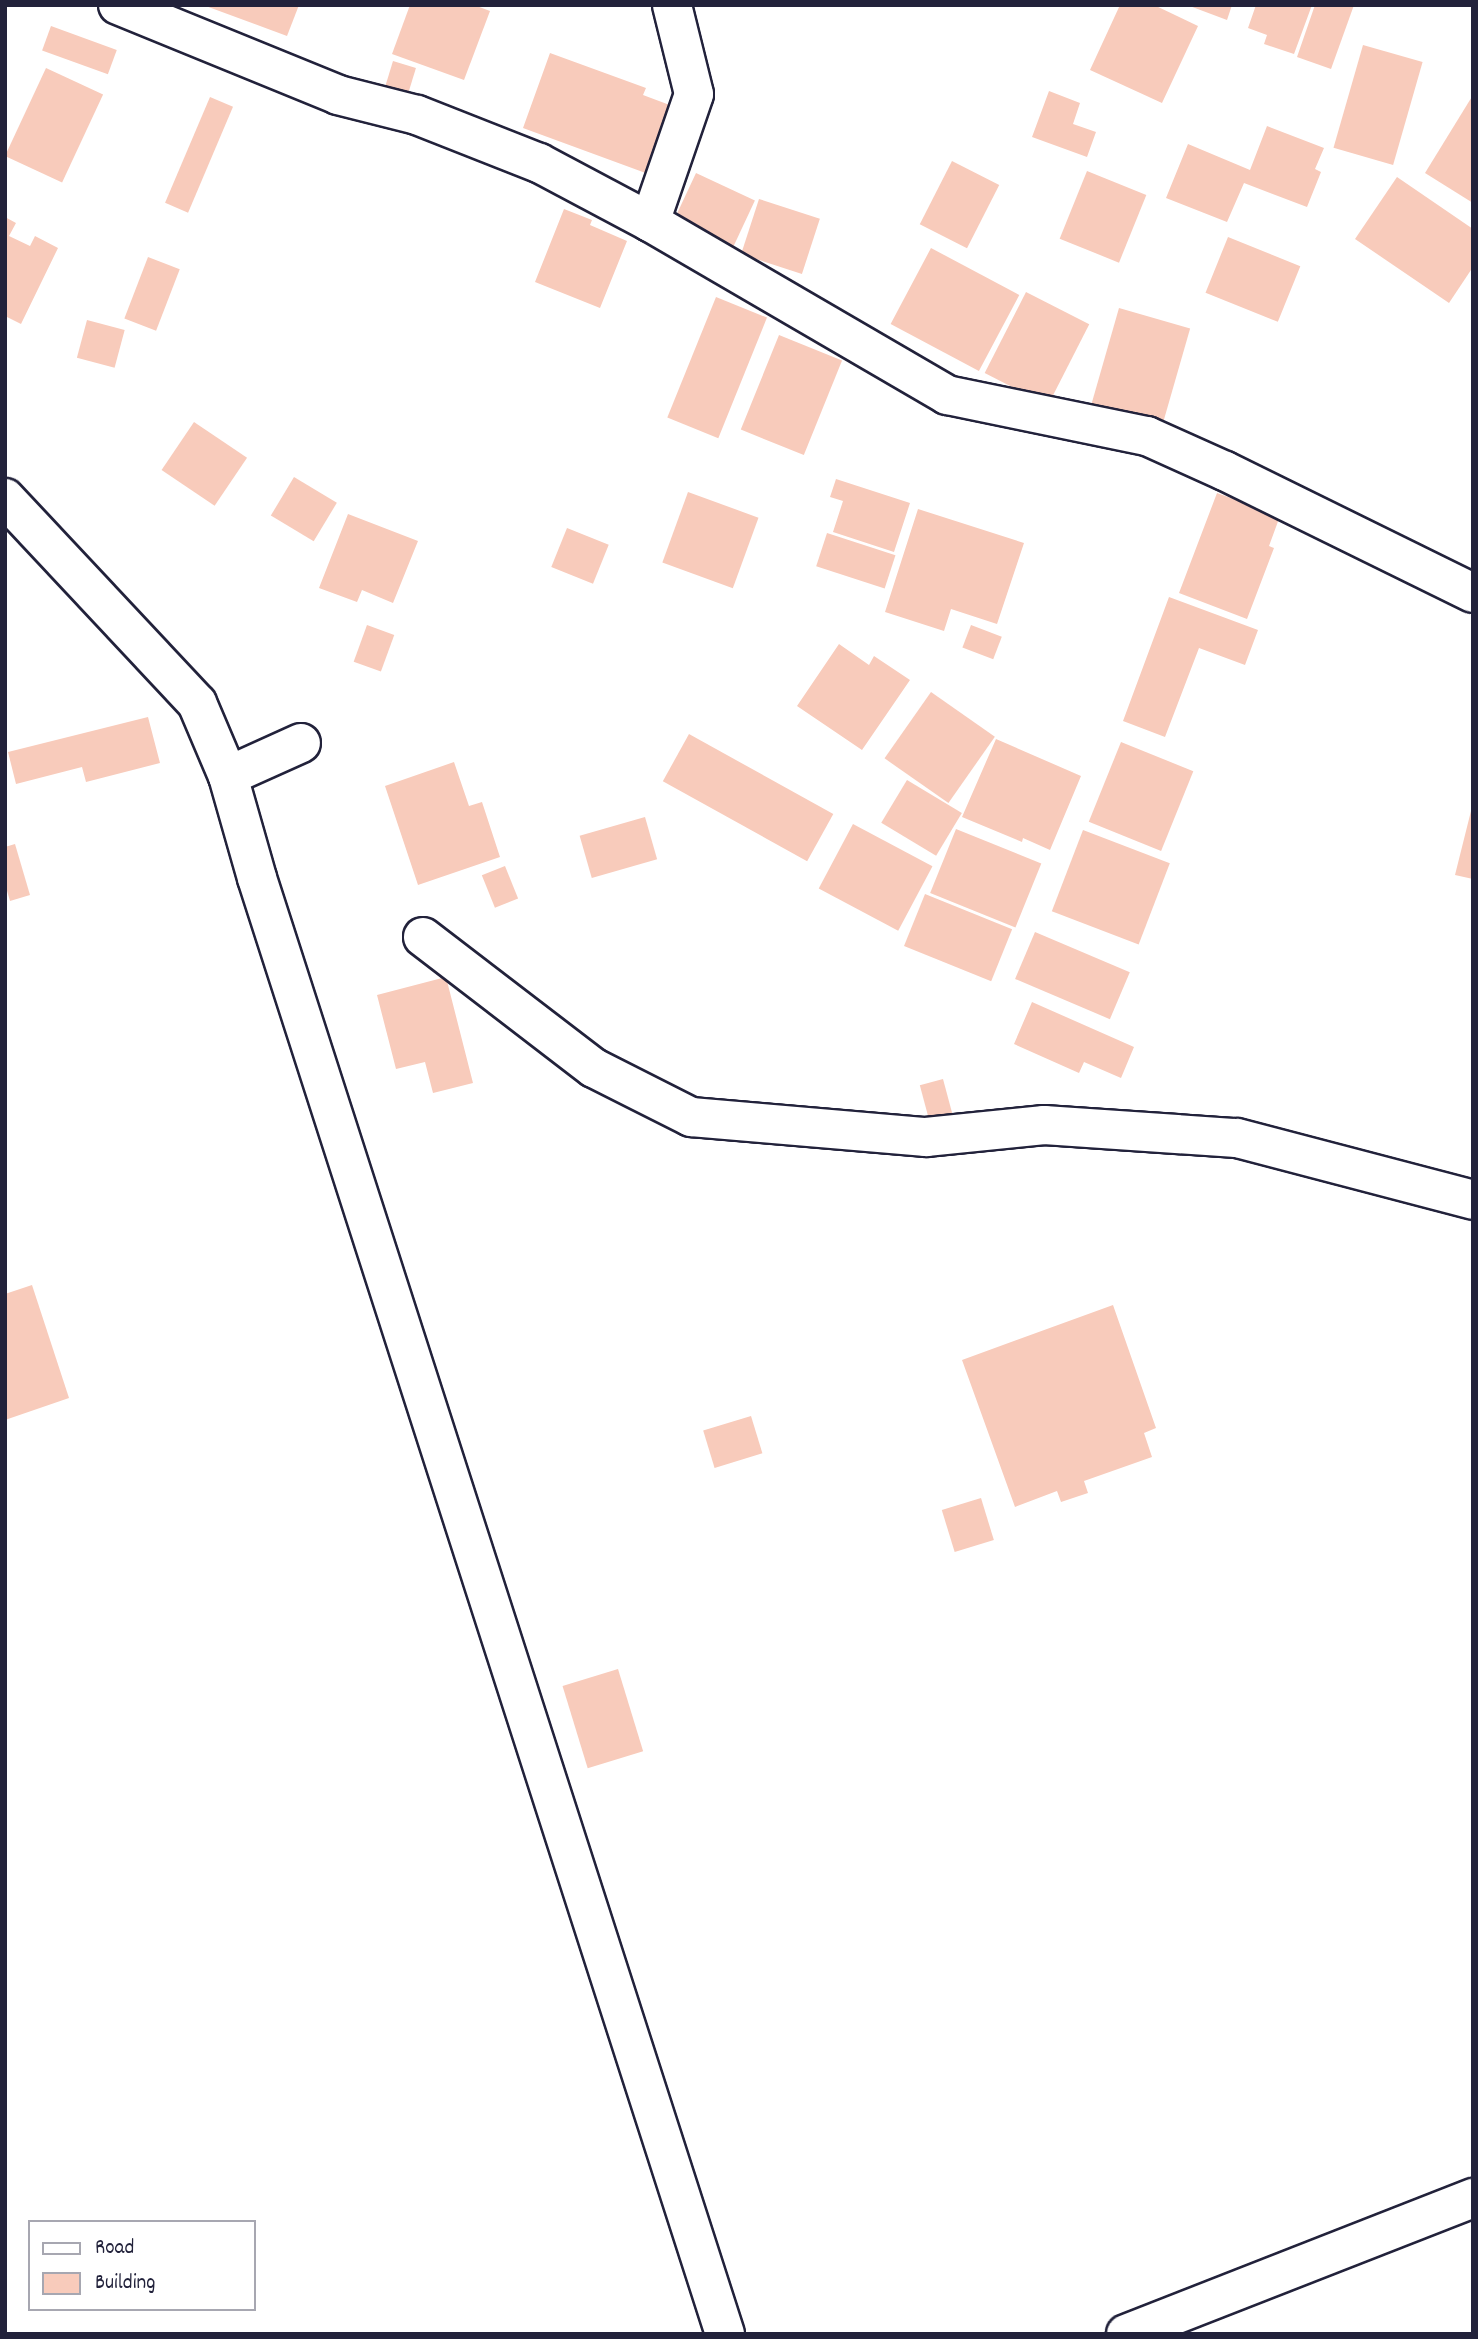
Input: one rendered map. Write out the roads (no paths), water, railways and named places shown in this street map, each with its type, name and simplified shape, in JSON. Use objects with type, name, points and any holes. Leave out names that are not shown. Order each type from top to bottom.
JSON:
[{"type":"street","points":[[118,5],[194,33],[338,95],[417,115],[539,163],[650,222],[947,394],[1147,436],[1225,471],[1473,593]]},
{"type":"street","points":[[650,222],[694,94],[672,5]]},
{"type":"street","points":[[5,498],[197,704],[228,776],[261,892],[725,2334]]},
{"type":"street","points":[[228,776],[301,743]]},
{"type":"street","points":[[423,937],[594,1068],[691,1117],[926,1137],[1044,1125],[1237,1138],[1473,1200]]},
{"type":"street","points":[[1126,2334],[1473,2198]]}]
